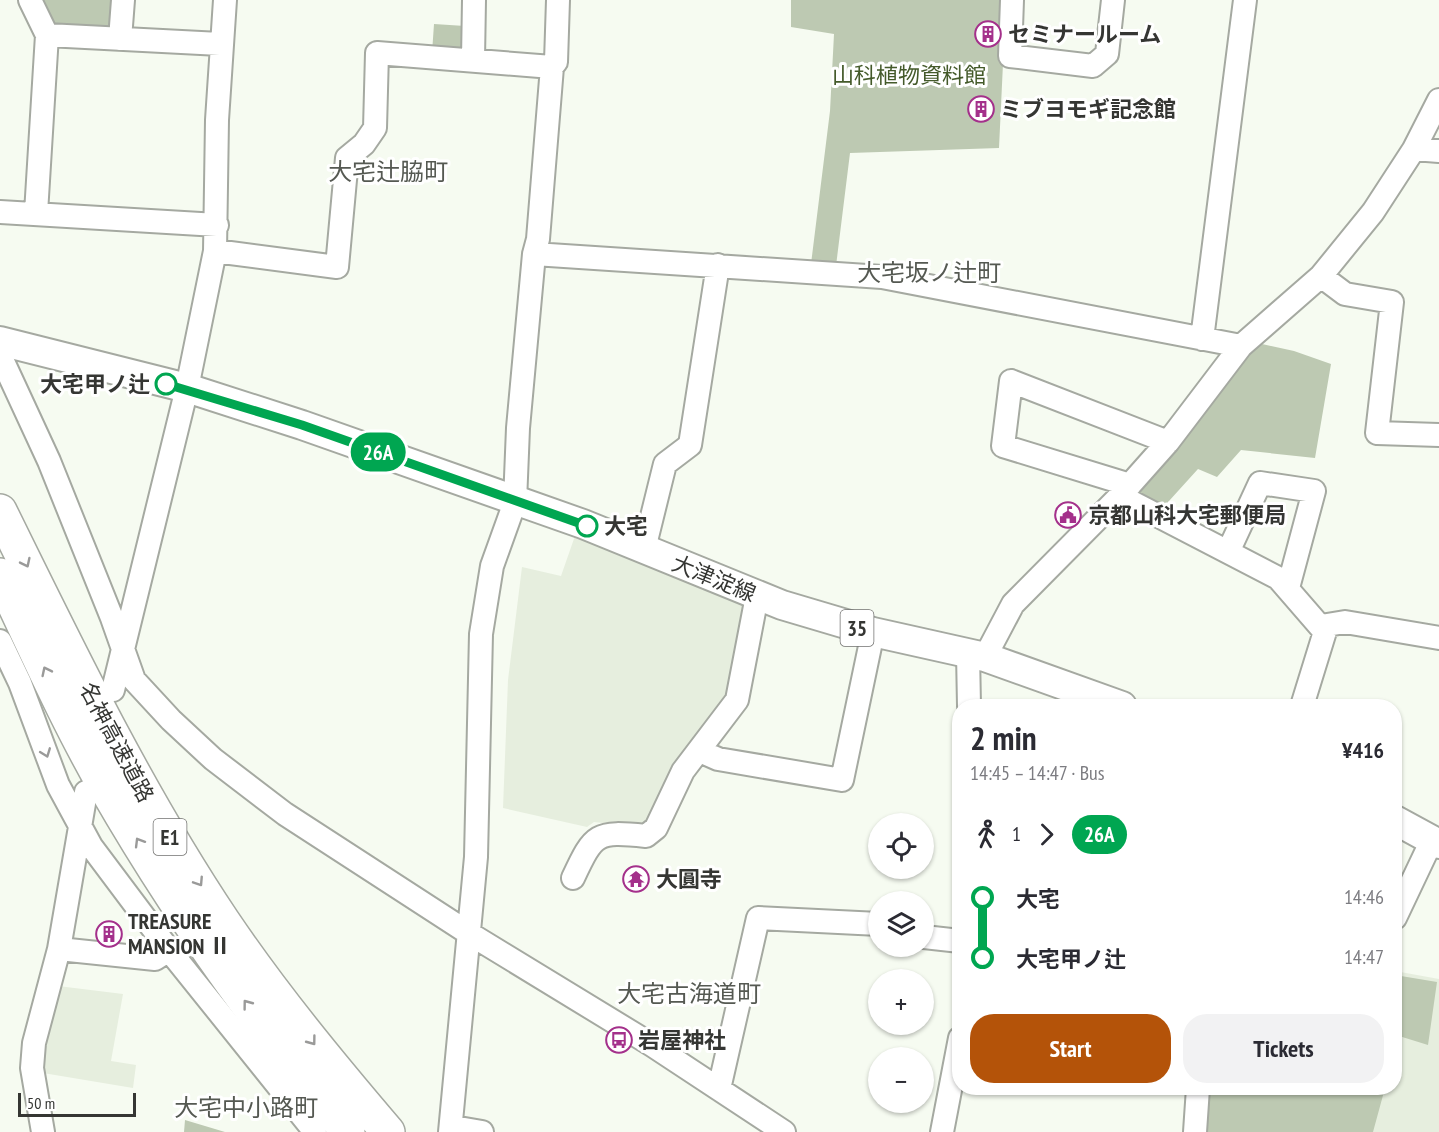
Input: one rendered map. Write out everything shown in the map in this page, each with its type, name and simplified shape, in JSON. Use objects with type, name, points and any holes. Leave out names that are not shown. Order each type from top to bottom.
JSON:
[{"type":"highway","name":"名神高速道路","points":[[0,511],[96,705],[152,807],[192,872],[256,968],[326,1060],[388,1132]]},
{"type":"highway","name":"名神高速道路","points":[[0,575],[105,788],[166,886],[233,985],[348,1132]]},
{"type":"main road","name":"大津淀線","points":[[0,341],[187,388],[302,425],[515,502],[583,524],[758,596],[873,632],[976,655],[1102,699]]},
{"type":"main road","points":[[1402,824],[1436,842]]},
{"type":"street","points":[[30,0],[47,35],[36,213]]},
{"type":"street","points":[[120,39],[123,0]]},
{"type":"street","points":[[112,690],[187,388],[215,251],[218,225],[220,44],[225,0]]},
{"type":"street","points":[[473,59],[474,0]]},
{"type":"street","points":[[482,1132],[452,1130],[476,857],[481,634],[492,566],[515,502],[518,428],[534,254],[538,239],[552,67],[556,62],[558,0]]},
{"type":"street","points":[[1012,0],[1010,56],[1093,66],[1107,54],[1113,0]]},
{"type":"street","points":[[1202,339],[1245,0]]},
{"type":"street","points":[[47,35],[220,44]]},
{"type":"street","points":[[215,251],[337,267],[346,158],[364,144],[375,128],[377,53],[552,67]]},
{"type":"street","points":[[970,699],[976,655],[1013,604],[1125,491],[1168,442],[1241,346],[1321,276],[1373,212],[1414,149],[1439,100]]},
{"type":"street","points":[[1414,149],[1439,152]]},
{"type":"street","points":[[0,212],[218,225]]},
{"type":"street","points":[[534,254],[882,277],[1241,346]]},
{"type":"street","points":[[644,549],[665,464],[690,445],[718,265]]},
{"type":"street","points":[[1321,276],[1345,294],[1392,302],[1377,433],[1439,435]]},
{"type":"street","points":[[0,355],[49,461],[134,680],[213,759],[285,814],[470,934],[652,1045],[784,1132]]},
{"type":"street","points":[[1168,442],[1011,381],[1003,446],[1125,491],[1228,552],[1278,578],[1324,631]]},
{"type":"street","points":[[1228,552],[1260,483],[1314,491],[1288,588]]},
{"type":"street","points":[[573,878],[589,844],[610,833],[646,837],[656,828],[683,771],[737,700],[758,596]]},
{"type":"street","points":[[1304,699],[1327,625],[1345,622],[1439,638]]},
{"type":"street","points":[[700,751],[717,759],[842,780],[873,632]]},
{"type":"street","points":[[0,640],[20,683],[58,784],[91,846],[169,951],[315,1132]]},
{"type":"street","points":[[43,1132],[33,1068],[33,1051],[59,949],[86,792]]},
{"type":"street","points":[[1402,905],[1436,842]]},
{"type":"street","points":[[718,1089],[758,918],[868,923]]},
{"type":"street","points":[[934,938],[952,940]]},
{"type":"street","points":[[59,949],[155,959],[169,951]]},
{"type":"street","points":[[942,1132],[952,1080]]},
{"type":"street","points":[[1196,1132],[1198,1095]]},
{"type":"shaded area","points":[[576,533],[743,604],[746,610],[729,696],[646,823],[641,827],[594,822],[587,827],[503,808],[508,680],[522,567],[561,576]]},
{"type":"shaded area","points":[[1402,972],[1439,979],[1439,1132],[1203,1132],[1206,1095],[1402,1095]]},
{"type":"shaded area","points":[[58,986],[123,994],[111,1061],[136,1065],[133,1088],[43,1073],[42,1048]]},
{"type":"green space","points":[[36,0],[119,0],[118,28],[54,32]]},
{"type":"green space","name":"山科植物資料館","points":[[791,0],[1006,0],[999,148],[850,153],[835,274],[810,272],[830,111],[834,34],[791,27]]},
{"type":"green space","points":[[434,24],[465,26],[464,49],[432,53]]},
{"type":"green space","points":[[1253,342],[1294,351],[1331,364],[1315,458],[1241,450],[1217,477],[1198,469],[1159,512],[1133,499]]},
{"type":"green space","points":[[1402,976],[1437,982],[1428,1045],[1402,1037]]},
{"type":"green space","points":[[1209,1095],[1383,1095],[1373,1132],[1207,1132]]},
{"type":"green space","points":[[185,1120],[225,1132],[184,1132]]},
{"type":"bus line","name":"26A","points":[[166,384],[187,388],[302,425],[587,526]]},
{"type":"place","name":"セミナールーム","points":[[988,34]]},
{"type":"place","name":"ミブヨモギ記念館","points":[[981,109]]},
{"type":"place","name":"大宅甲ノ辻","points":[[166,384]]},
{"type":"place","name":"京都山科大宅郵便局","points":[[1068,515]]},
{"type":"place","name":"大宅","points":[[587,526]]},
{"type":"place","name":"大圓寺","points":[[636,879]]},
{"type":"place","name":"TREASURE MANSION Ⅱ","points":[[109,934]]},
{"type":"place","name":"岩屋神社","points":[[619,1040]]},
{"type":"district","name":"大宅辻脇町","points":[[388,171]]},
{"type":"district","name":"大宅坂ノ辻町","points":[[929,272]]},
{"type":"district","name":"大宅古海道町","points":[[689,993]]},
{"type":"district","name":"大宅中小路町","points":[[246,1107]]}]
